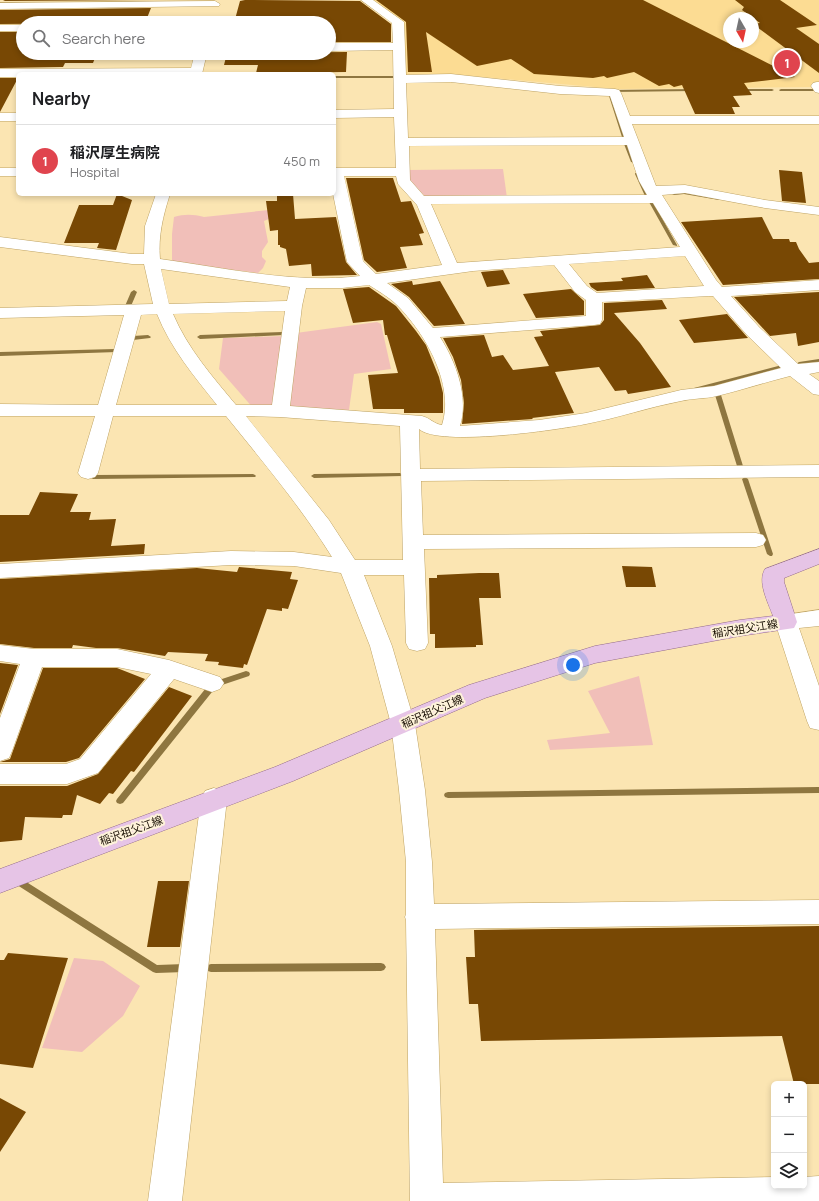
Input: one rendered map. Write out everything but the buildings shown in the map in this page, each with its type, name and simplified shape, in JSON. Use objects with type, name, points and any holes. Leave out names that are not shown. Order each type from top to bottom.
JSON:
[{"type":"main road","name":"稲沢祖父江線","points":[[0,880],[284,774],[403,724],[477,690],[596,655],[740,628],[786,622],[773,582],[774,574],[783,569],[819,556]]},
{"type":"street","points":[[366,0],[398,22],[403,181],[421,200],[433,223],[450,268]]},
{"type":"street","points":[[0,6],[82,3],[215,2],[211,16]]},
{"type":"street","points":[[0,28],[16,28]]},
{"type":"street","points":[[336,47],[399,46]]},
{"type":"street","points":[[196,72],[199,60]]},
{"type":"street","points":[[0,73],[16,73]]},
{"type":"street","points":[[400,79],[451,78],[560,90],[615,93],[646,181],[710,283],[753,330],[795,371],[819,390]]},
{"type":"street","points":[[819,86],[817,86],[819,89]]},
{"type":"street","points":[[336,114],[401,113]]},
{"type":"street","points":[[0,117],[16,117]]},
{"type":"street","points":[[624,120],[819,120]]},
{"type":"street","points":[[402,142],[632,141]]},
{"type":"street","points":[[0,172],[16,172]]},
{"type":"street","points":[[336,172],[402,172]]},
{"type":"street","points":[[336,176],[355,262],[373,280],[402,301],[429,333],[444,359],[452,390],[454,415],[449,432]]},
{"type":"street","points":[[421,200],[655,195],[685,189],[765,204],[819,211]]},
{"type":"street","points":[[161,196],[153,226],[151,246],[152,261],[159,300],[173,333],[193,364],[302,497],[349,567],[358,585],[381,646],[403,724],[412,790],[418,855],[427,1200],[819,1193]]},
{"type":"street","points":[[0,242],[152,261],[299,283],[342,283],[373,280],[450,268],[690,251]]},
{"type":"street","points":[[558,260],[581,289],[594,298],[657,293],[719,292],[819,285]]},
{"type":"street","points":[[280,411],[294,306],[299,283]]},
{"type":"street","points":[[429,333],[594,320],[594,298]]},
{"type":"street","points":[[0,313],[294,306]]},
{"type":"street","points":[[88,473],[134,310]]},
{"type":"street","points":[[0,410],[280,411],[422,422],[430,430],[449,432],[494,430],[586,419],[681,395],[715,391],[782,373],[819,367]]},
{"type":"street","points":[[409,422],[417,643]]},
{"type":"street","points":[[411,475],[819,471]]},
{"type":"street","points":[[413,542],[756,540]]},
{"type":"street","points":[[0,572],[231,558],[294,559],[349,567],[414,568]]},
{"type":"street","points":[[817,712],[786,622],[819,618]]},
{"type":"street","points":[[0,653],[34,658],[118,658],[170,669],[212,683]]},
{"type":"street","points":[[0,751],[34,658]]},
{"type":"street","points":[[0,774],[67,774],[89,766],[170,669]]},
{"type":"street","points":[[165,1201],[214,799]]},
{"type":"street","points":[[419,917],[819,912]]},
{"type":"shaded area","points":[[371,0],[819,0],[819,84],[811,84],[812,87],[617,89],[450,74],[405,74],[403,22]]},
{"type":"shaded area","points":[[503,169],[507,198],[428,199],[408,180],[408,170]]},
{"type":"shaded area","points":[[269,210],[271,218],[264,221],[268,242],[262,251],[262,257],[266,261],[263,268],[258,273],[172,262],[172,234],[174,217],[181,215],[196,215],[204,217]]},
{"type":"shaded area","points":[[377,322],[381,324],[391,369],[354,374],[349,410],[292,407],[288,404],[296,333]]},
{"type":"shaded area","points":[[285,336],[275,408],[254,409],[219,369],[223,338]]},
{"type":"shaded area","points":[[639,676],[653,745],[550,750],[547,740],[610,733],[588,691]]},
{"type":"shaded area","points":[[74,958],[103,961],[140,986],[123,1016],[82,1052],[42,1048]]},
{"type":"waterway","points":[[336,77],[394,77]]},
{"type":"waterway","points":[[610,91],[694,90]]},
{"type":"waterway","points":[[740,90],[772,90]]},
{"type":"waterway","points":[[781,90],[813,90]]},
{"type":"waterway","points":[[610,97],[624,137]]},
{"type":"waterway","points":[[626,144],[633,162]]},
{"type":"waterway","points":[[637,174],[647,196]]},
{"type":"waterway","points":[[674,194],[684,193],[719,199]]},
{"type":"waterway","points":[[651,202],[675,245]]},
{"type":"waterway","points":[[128,306],[134,292]]},
{"type":"waterway","points":[[200,337],[282,334]]},
{"type":"waterway","points":[[133,338],[148,337]]},
{"type":"waterway","points":[[0,354],[115,351]]},
{"type":"waterway","points":[[799,364],[819,361]]},
{"type":"waterway","points":[[696,389],[782,367]]},
{"type":"waterway","points":[[718,395],[740,466]]},
{"type":"waterway","points":[[314,476],[400,475]]},
{"type":"waterway","points":[[93,477],[253,476]]},
{"type":"waterway","points":[[745,479],[770,554]]},
{"type":"waterway","points":[[120,801],[213,685],[246,674]]},
{"type":"waterway","points":[[448,795],[819,790]]},
{"type":"waterway","points":[[17,880],[156,969],[185,968]]},
{"type":"waterway","points":[[211,968],[381,967]]},
{"type":"place","name":"稲沢厚生病院","points":[[787,63]]}]
